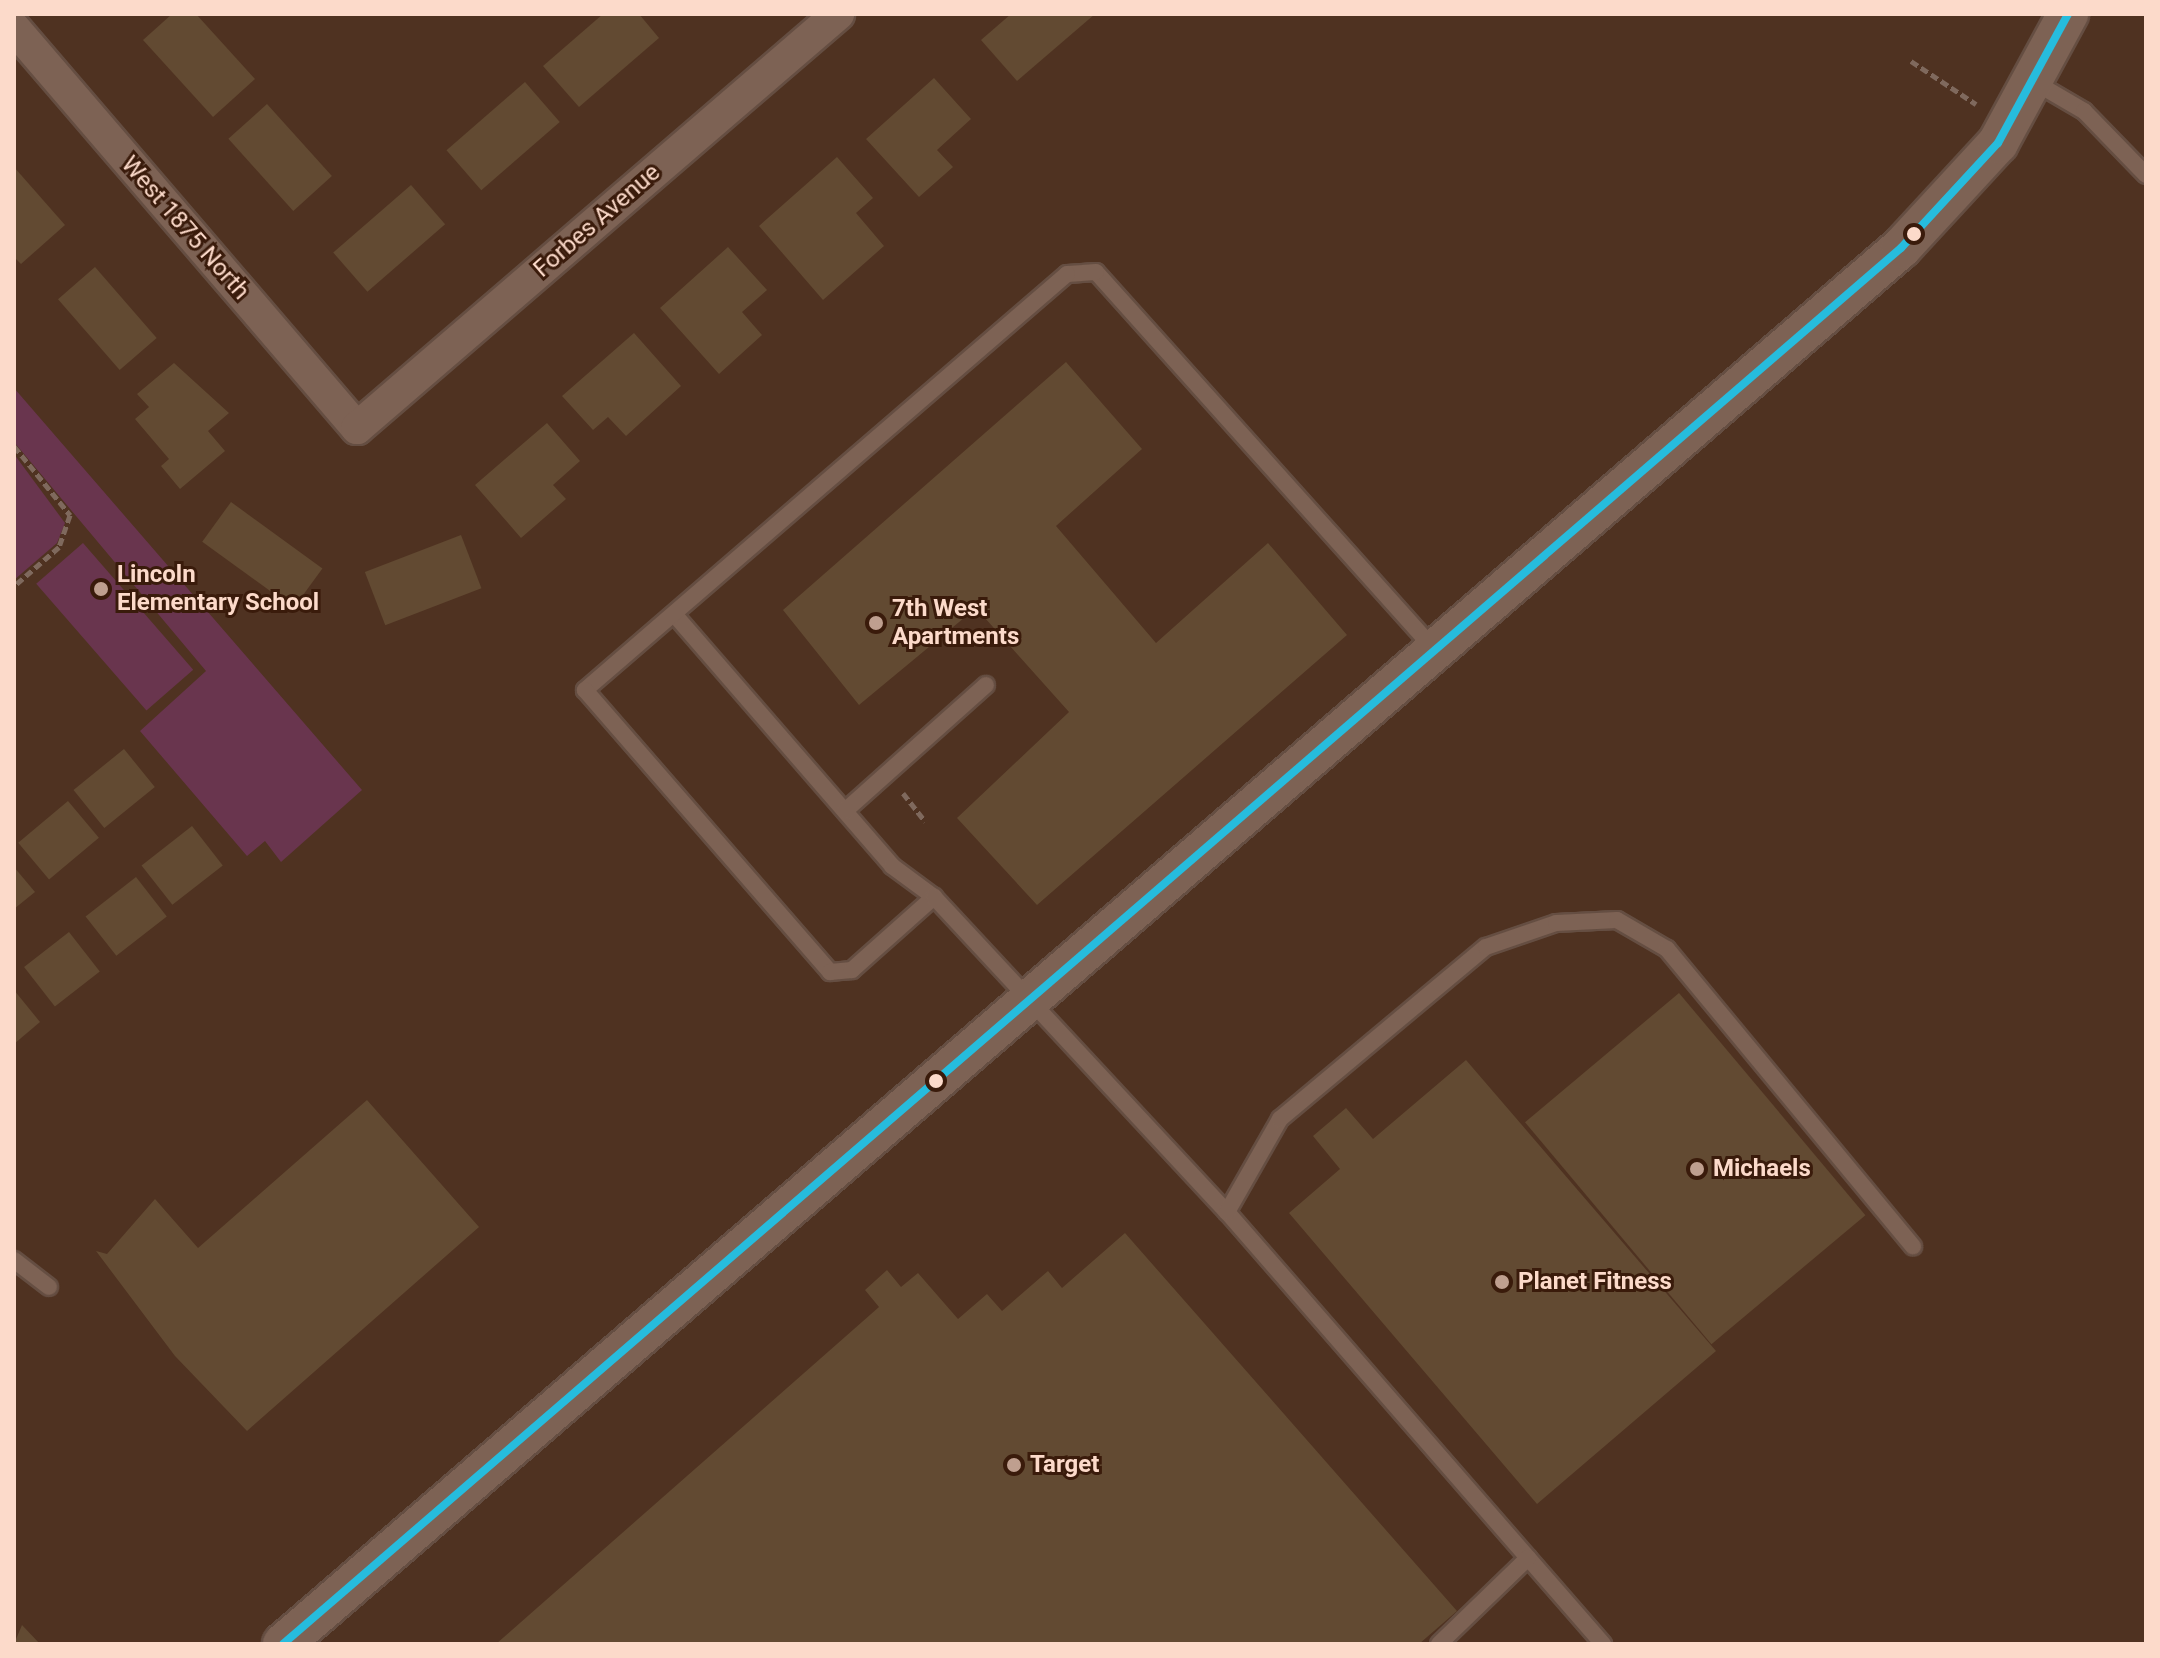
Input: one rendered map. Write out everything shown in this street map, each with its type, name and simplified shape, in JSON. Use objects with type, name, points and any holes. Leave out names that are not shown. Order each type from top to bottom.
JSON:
[{"type":"street","name":"Forbes Avenue","points":[[357,428],[838,14]]},
{"type":"street","points":[[283,1644],[1929,222],[1991,151],[2036,83],[2068,14]]},
{"type":"street","name":"West 1875 North","points":[[14,28],[357,428]]},
{"type":"lane","points":[[2036,83],[2084,111],[2146,175]]},
{"type":"lane","points":[[934,897],[852,970],[830,972],[585,690],[1067,274],[1096,272],[1434,649]]},
{"type":"lane","points":[[674,614],[892,866],[934,897],[1227,1212],[1603,1644]]},
{"type":"lane","points":[[845,811],[986,685]]},
{"type":"lane","points":[[1227,1212],[1280,1119],[1424,994],[1486,947],[1556,923],[1617,920],[1667,949],[1913,1246]]},
{"type":"lane","points":[[14,1260],[49,1287]]},
{"type":"lane","points":[[1439,1644],[1528,1558]]},
{"type":"path","points":[[1911,61],[1977,104]]},
{"type":"path","points":[[14,446],[60,499],[70,524],[59,547],[14,586]]},
{"type":"shaded area","points":[[14,388],[362,790],[281,862],[265,841],[247,856],[140,731],[206,671],[14,442]]},
{"type":"shaded area","points":[[14,454],[65,523],[57,543],[14,580]]},
{"type":"shaded area","points":[[83,543],[193,670],[146,710],[36,584]]},
{"type":"building","points":[[172,14],[196,14],[255,79],[213,117],[143,40]]},
{"type":"building","points":[[603,14],[639,14],[659,38],[579,107],[543,66]]},
{"type":"building","points":[[1011,14],[1095,14],[1017,81],[981,40]]},
{"type":"building","points":[[934,78],[971,119],[937,150],[953,167],[919,197],[866,139]]},
{"type":"building","points":[[525,82],[560,122],[481,190],[447,150]]},
{"type":"building","points":[[267,104],[332,176],[293,211],[228,139]]},
{"type":"building","points":[[837,157],[873,198],[856,213],[884,246],[823,300],[759,226]]},
{"type":"building","points":[[14,167],[65,225],[21,264],[14,257]]},
{"type":"building","points":[[411,185],[445,224],[367,292],[333,253]]},
{"type":"building","points":[[728,247],[767,290],[742,312],[762,335],[719,374],[660,308]]},
{"type":"building","points":[[95,267],[157,338],[120,370],[58,299]]},
{"type":"building","points":[[634,333],[681,386],[626,436],[608,417],[593,430],[562,396]]},
{"type":"building","name":"7th West Apartments","points":[[1066,362],[1142,449],[1056,526],[1156,643],[1268,543],[1347,635],[1037,905],[957,818],[1069,712],[976,608],[859,705],[783,610]]},
{"type":"building","points":[[174,363],[229,413],[208,431],[225,451],[180,489],[161,466],[169,459],[135,419],[149,407],[137,394]]},
{"type":"building","points":[[547,423],[580,461],[553,485],[566,499],[521,538],[475,485]]},
{"type":"building","points":[[231,502],[322,568],[294,608],[202,542]]},
{"type":"building","points":[[461,535],[481,588],[385,625],[365,572]]},
{"type":"building","points":[[124,749],[155,787],[104,828],[73,790]]},
{"type":"building","points":[[68,801],[99,838],[49,880],[18,843]]},
{"type":"building","points":[[192,826],[223,865],[172,905],[142,865]]},
{"type":"building","points":[[14,867],[35,892],[14,909]]},
{"type":"building","points":[[136,877],[167,916],[116,956],[86,916]]},
{"type":"building","points":[[69,932],[100,971],[55,1006],[24,967]]},
{"type":"building","points":[[14,990],[40,1022],[14,1044]]},
{"type":"building","name":"Michaels","points":[[1679,993],[1865,1215],[1711,1344],[1525,1122]]},
{"type":"building","name":"Planet Fitness","points":[[1466,1060],[1716,1351],[1537,1504],[1289,1213],[1340,1169],[1313,1136],[1346,1108],[1373,1139]]},
{"type":"building","points":[[367,1100],[479,1227],[247,1431],[175,1356],[96,1251],[107,1254],[155,1199],[198,1248]]},
{"type":"building","name":"Target","points":[[1125,1233],[1457,1611],[1419,1644],[496,1644],[879,1307],[865,1290],[887,1270],[901,1287],[918,1273],[958,1319],[987,1294],[1002,1311],[1048,1271],[1062,1288]]},
{"type":"building","points":[[22,1625],[40,1644],[14,1644]]},
{"type":"transit line","points":[[283,1644],[1901,248],[1998,143],[2068,14]]},
{"type":"place","name":"Lincoln Elementary School","points":[[101,589]]},
{"type":"place","name":"7th West Apartments","points":[[876,623]]},
{"type":"place","name":"Michaels","points":[[1697,1169]]},
{"type":"place","name":"Planet Fitness","points":[[1502,1282]]},
{"type":"place","name":"Target","points":[[1014,1465]]}]
